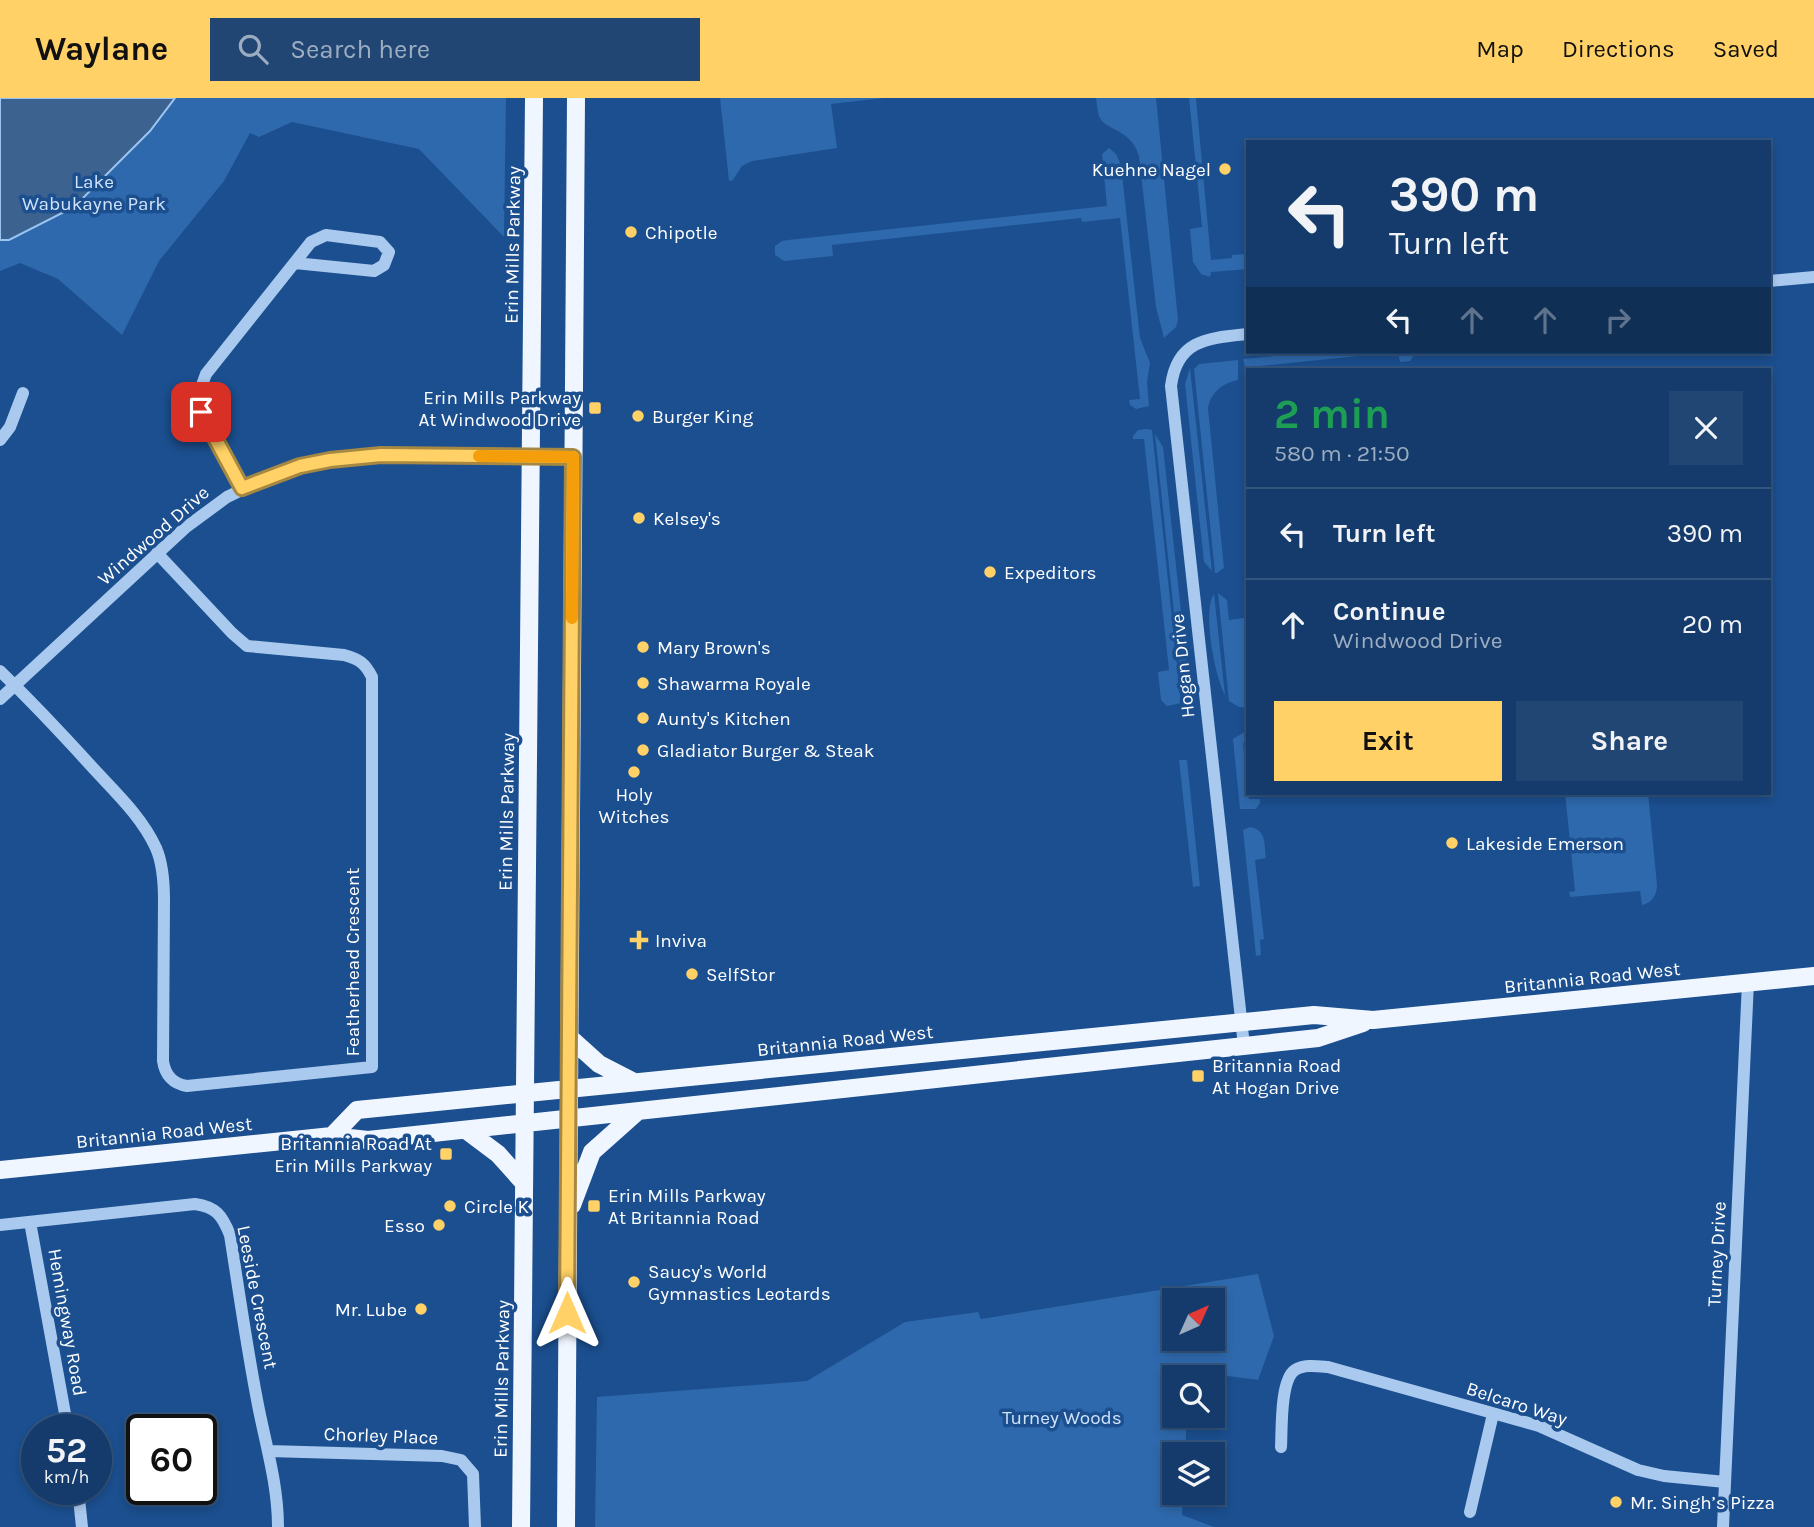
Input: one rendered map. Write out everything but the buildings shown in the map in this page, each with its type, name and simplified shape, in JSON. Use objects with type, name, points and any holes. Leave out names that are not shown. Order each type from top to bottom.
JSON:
[{"type":"main road","name":"Erin Mills Parkway","points":[[521,1527],[534,98]]},
{"type":"main road","points":[[566,1527],[576,98]]},
{"type":"main road","name":"Britannia Road West","points":[[332,1136],[356,1110],[1314,1014],[1373,1020],[1814,976]]},
{"type":"main road","name":"Britannia Road West","points":[[0,1170],[332,1136],[368,1140],[1318,1038],[1373,1020]]},
{"type":"main road","points":[[569,1037],[599,1064],[634,1082]]},
{"type":"main road","points":[[568,1217],[592,1152],[638,1111]]},
{"type":"main road","points":[[466,1129],[498,1154],[524,1183]]},
{"type":"street","points":[[242,488],[201,412],[199,393],[206,374],[285,272],[311,242],[326,235],[380,242],[388,252],[384,265],[374,271],[295,262]]},
{"type":"street","points":[[1771,281],[1814,277]]},
{"type":"street","name":"Hogan Drive","points":[[1244,1046],[1171,386],[1176,364],[1195,344],[1246,334]]},
{"type":"street","points":[[0,440],[10,427],[23,393]]},
{"type":"street","name":"Windwood Drive","points":[[0,699],[157,553],[199,517],[242,488],[300,466],[381,455],[573,457]]},
{"type":"street","name":"Featherhead Crescent","points":[[15,685],[130,808],[145,827],[157,850],[163,874],[164,900],[163,1061],[170,1078],[187,1086],[372,1067],[372,677],[366,664],[344,655],[247,646],[157,553]]},
{"type":"street","points":[[0,671],[15,685]]},
{"type":"street","name":"Turney Drive","points":[[1723,1527],[1748,982]]},
{"type":"street","name":"Leeside Crescent","points":[[0,1225],[195,1204],[211,1206],[223,1218],[230,1235],[258,1405],[269,1451],[278,1505],[278,1527]]},
{"type":"street","name":"Hemingway Road","points":[[30,1222],[65,1414]]},
{"type":"street","name":"Belcaro Way","points":[[1280,1447],[1288,1377],[1296,1369],[1308,1365],[1328,1367],[1539,1426],[1638,1470],[1664,1476],[1725,1482]]},
{"type":"street","points":[[1470,1512],[1493,1414]]},
{"type":"street","name":"Chorley Place","points":[[269,1451],[442,1456],[461,1460],[473,1474],[475,1527]]},
{"type":"street","points":[[80,1505],[82,1527]]},
{"type":"green space","name":"Lake Wabukayne Park","points":[[0,98],[506,98],[504,237],[419,149],[292,122],[259,137],[250,133],[224,181],[159,261],[122,335],[58,279],[20,263],[0,271]]},
{"type":"green space","points":[[720,98],[884,98],[831,104],[837,148],[752,161],[742,166],[733,180],[729,181]]},
{"type":"green space","points":[[1096,98],[1156,98],[1178,320],[1176,327],[1164,338],[1156,307],[1139,156],[1135,146],[1124,134],[1102,121],[1098,114]]},
{"type":"green space","points":[[1189,98],[1196,98],[1211,260],[1246,254],[1246,269],[1211,272],[1210,277],[1201,274],[1193,262],[1190,229],[1202,227]]},
{"type":"green space","points":[[1109,148],[1116,154],[1121,165],[1140,338],[1150,363],[1147,382],[1149,406],[1136,409],[1130,405],[1129,400],[1140,399],[1120,218],[1082,222],[1081,218],[832,245],[833,256],[784,261],[775,255],[775,246],[788,240],[1107,206],[1102,154]]},
{"type":"green space","points":[[1297,354],[1378,354],[1250,367],[1246,370],[1243,359]]},
{"type":"green space","points":[[1398,354],[1415,354],[1410,361],[1400,362]]},
{"type":"green space","points":[[1238,360],[1238,380],[1218,389],[1208,408],[1224,568],[1215,573],[1194,369],[1199,364]]},
{"type":"green space","points":[[1190,368],[1212,571],[1204,562],[1185,384]]},
{"type":"green space","points":[[1138,430],[1152,430],[1181,703],[1167,706],[1161,700],[1158,672],[1169,670],[1144,439],[1133,439]]},
{"type":"green space","points":[[1155,434],[1163,447],[1189,684],[1183,698]]},
{"type":"green space","points":[[1218,593],[1227,600],[1229,620],[1244,618],[1246,613],[1246,708],[1229,701]]},
{"type":"green space","points":[[1214,594],[1225,695],[1217,674],[1211,644],[1209,614]]},
{"type":"green space","points":[[1246,731],[1246,742],[1243,743],[1246,795],[1249,799],[1260,799],[1256,809],[1240,809],[1233,739]]},
{"type":"green space","points":[[1179,760],[1187,760],[1200,886],[1193,887]]},
{"type":"green space","points":[[1565,795],[1648,795],[1657,885],[1655,895],[1642,905],[1640,891],[1570,897],[1569,892],[1575,891]]},
{"type":"green space","points":[[1250,827],[1262,834],[1266,858],[1255,860],[1264,939],[1260,940],[1261,955],[1256,956],[1243,830]]},
{"type":"green space","name":"Turney Woods","points":[[1258,1274],[1274,1336],[1258,1380],[1225,1376],[1225,1365],[1162,1365],[1162,1428],[1186,1428],[1186,1442],[1162,1442],[1162,1505],[1182,1505],[1182,1515],[1214,1527],[595,1527],[597,1397],[807,1381],[905,1322],[978,1312],[981,1319],[1162,1290],[1162,1351],[1225,1351],[1225,1288],[1172,1288]]},
{"type":"shaded area","points":[[0,98],[175,98],[150,131],[74,207],[9,240],[0,240]]},
{"type":"slow traffic","points":[[479,456],[573,457],[572,618]]},
{"type":"place","name":"Kuehne Nagel","points":[[1225,169]]},
{"type":"place","name":"Chipotle","points":[[631,232]]},
{"type":"place","name":"Erin Mills Parkway At Windwood Drive","points":[[595,408]]},
{"type":"place","name":"Burger King","points":[[638,416]]},
{"type":"place","name":"Kelsey's","points":[[639,518]]},
{"type":"place","name":"Expeditors","points":[[990,572]]},
{"type":"place","name":"Mary Brown's","points":[[643,647]]},
{"type":"place","name":"Shawarma Royale","points":[[643,683]]},
{"type":"place","name":"Aunty's Kitchen","points":[[643,718]]},
{"type":"place","name":"Gladiator Burger & Steak","points":[[643,750]]},
{"type":"place","name":"Holy Witches","points":[[634,772]]},
{"type":"place","name":"Lakeside Emerson","points":[[1452,843]]},
{"type":"place","name":"Inviva","points":[[639,940]]},
{"type":"place","name":"SelfStor","points":[[692,974]]},
{"type":"place","name":"Britannia Road At Hogan Drive","points":[[1198,1076]]},
{"type":"place","name":"Britannia Road At Erin Mills Parkway","points":[[446,1154]]},
{"type":"place","name":"Circle K","points":[[450,1206]]},
{"type":"place","name":"Erin Mills Parkway At Britannia Road","points":[[594,1206]]},
{"type":"place","name":"Esso","points":[[439,1225]]},
{"type":"place","name":"Saucy's World Gymnastics Leotards","points":[[634,1282]]},
{"type":"place","name":"Mr. Lube","points":[[421,1309]]},
{"type":"place","name":"Mr. Singh’s Pizza","points":[[1616,1502]]},
{"type":"route","points":[[201,412],[242,488],[300,466],[381,455],[573,457],[567,1313]]}]
